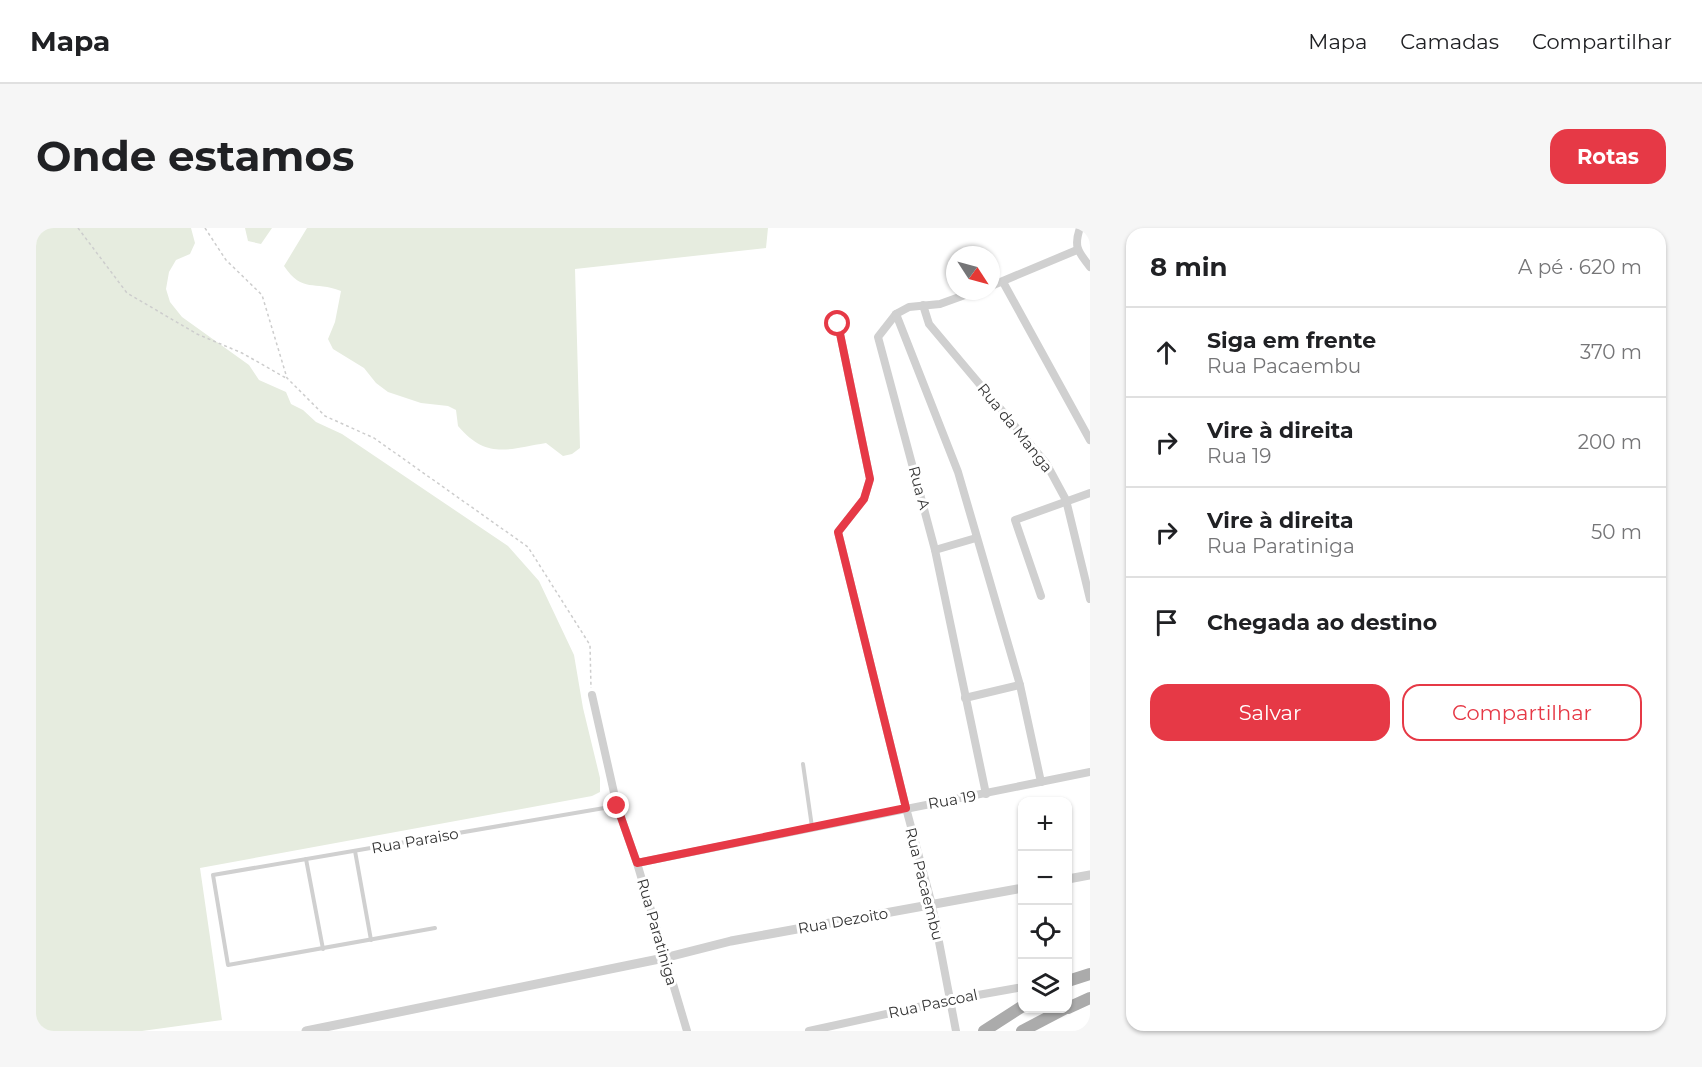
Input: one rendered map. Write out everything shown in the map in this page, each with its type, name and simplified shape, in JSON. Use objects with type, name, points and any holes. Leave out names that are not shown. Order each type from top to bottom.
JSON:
[{"type":"main road","points":[[1072,980],[1090,974]]},
{"type":"main road","points":[[1072,1006],[1090,998]]},
{"type":"main road","points":[[984,1031],[1018,1009]]},
{"type":"main road","points":[[1022,1031],[1048,1014]]},
{"type":"street","points":[[1080,228],[1076,239],[1077,250],[1090,267]]},
{"type":"street","points":[[1000,283],[1077,250]]},
{"type":"street","points":[[1003,282],[1090,440]]},
{"type":"street","points":[[951,300],[940,304],[909,307],[896,314],[958,472],[1020,685],[1041,782]]},
{"type":"street","name":"Rua da Manga","points":[[922,305],[929,324],[1046,463],[1066,500],[1090,599]]},
{"type":"street","name":"Rua A","points":[[896,314],[878,337],[935,550],[986,794]]},
{"type":"street","name":"Rua Pacaembu","points":[[838,324],[870,479],[864,499],[838,532],[932,905],[956,1031]]},
{"type":"street","points":[[1041,596],[1015,520],[1090,493]]},
{"type":"street","points":[[935,550],[976,538]]},
{"type":"street","points":[[965,698],[1020,685]]},
{"type":"street","name":"Rua Paratiniga","points":[[592,694],[617,806],[637,863],[687,1031]]},
{"type":"street","points":[[1089,772],[1090,783]]},
{"type":"street","name":"Rua 19","points":[[637,863],[1089,772]]},
{"type":"street","points":[[1072,878],[1090,875]]},
{"type":"street","name":"Rua Dezoito","points":[[306,1031],[664,958],[731,941],[1018,889]]},
{"type":"street","name":"Rua Pascoal","points":[[809,1031],[950,1000],[1018,988]]},
{"type":"lane","points":[[802,764],[812,827]]},
{"type":"lane","name":"Rua Paraiso","points":[[322,949],[228,965],[213,875],[617,806]]},
{"type":"lane","points":[[356,851],[371,940]]},
{"type":"lane","points":[[306,859],[322,949],[435,928]]},
{"type":"path","points":[[78,228],[128,293],[197,334],[242,353],[287,378],[325,416],[374,438],[528,547],[590,645],[592,694]]},
{"type":"path","points":[[205,228],[226,260],[262,295],[287,378]]},
{"type":"shaded area","points":[[36,228],[191,228],[195,243],[190,254],[176,260],[169,272],[166,289],[170,302],[182,317],[249,365],[259,380],[286,392],[291,404],[303,410],[316,422],[342,434],[508,546],[539,581],[574,655],[583,708],[600,778],[600,792],[592,796],[200,868],[222,1020],[142,1031],[36,1031]]},
{"type":"shaded area","points":[[245,228],[272,228],[261,244],[248,241]]},
{"type":"shaded area","points":[[307,228],[768,228],[766,248],[575,269],[580,448],[572,454],[563,456],[546,443],[499,450],[479,444],[458,426],[456,410],[448,406],[421,403],[388,392],[376,383],[364,368],[333,349],[328,339],[335,322],[341,291],[303,283],[291,275],[284,266]]},
{"type":"route","points":[[617,806],[637,863],[906,808],[838,532],[864,499],[870,479],[838,324]]}]
